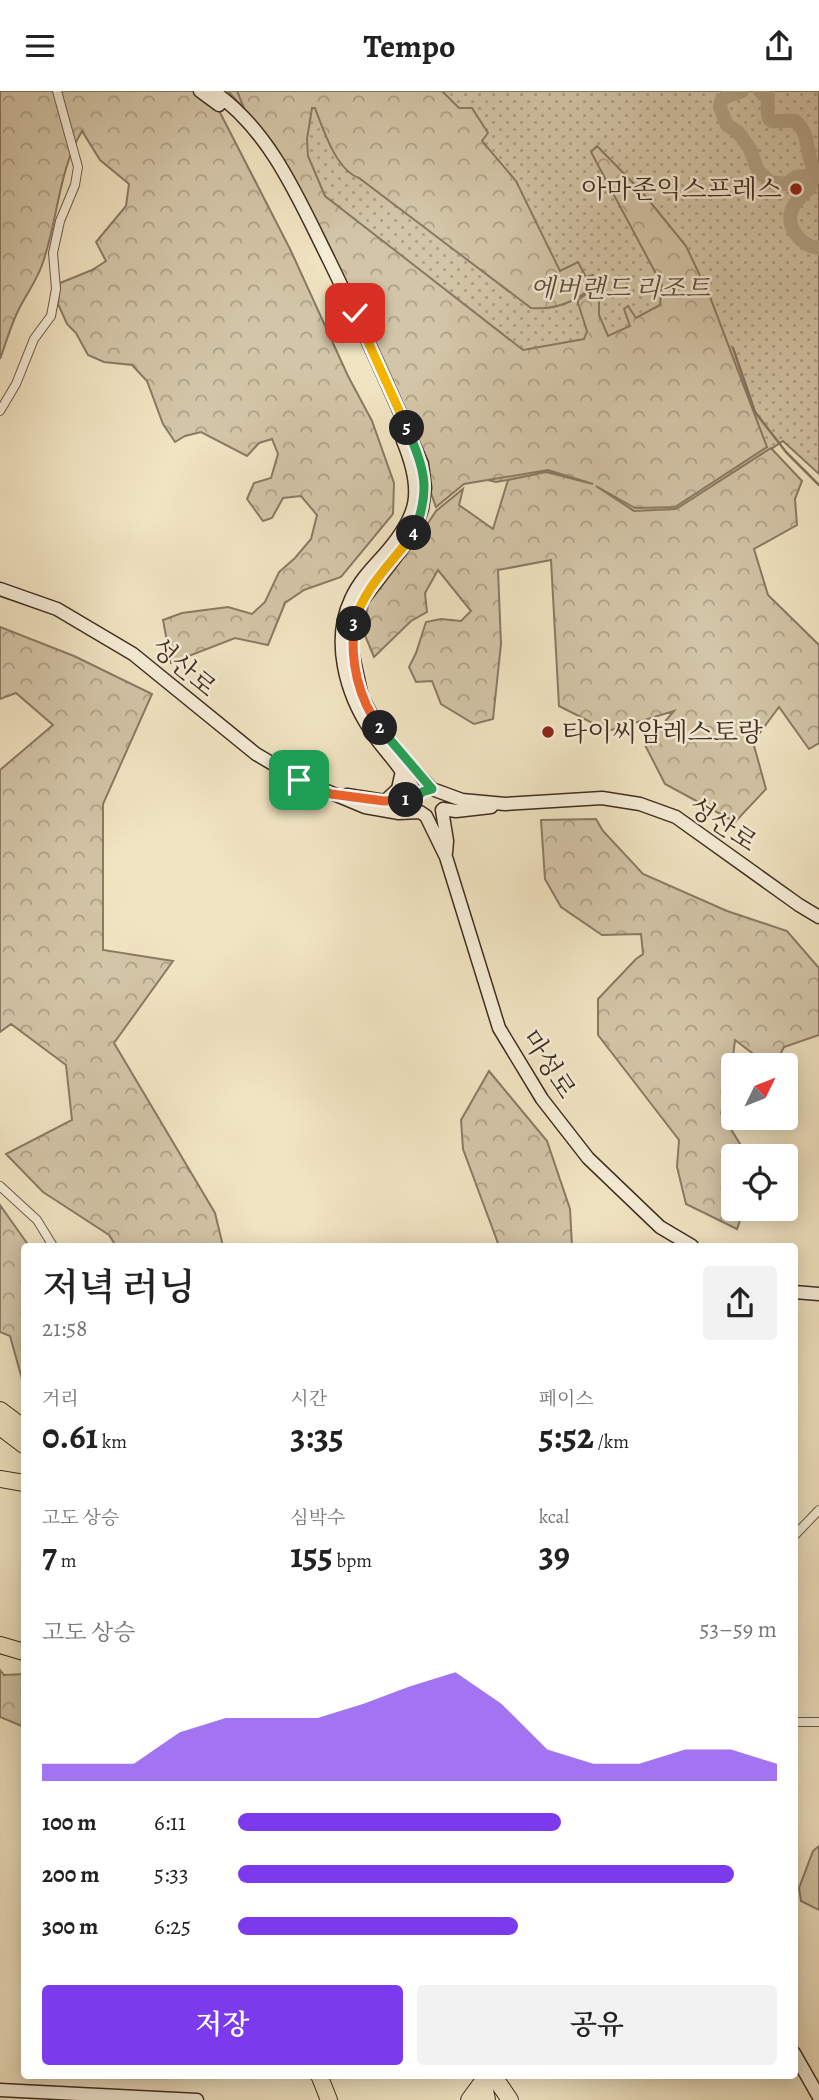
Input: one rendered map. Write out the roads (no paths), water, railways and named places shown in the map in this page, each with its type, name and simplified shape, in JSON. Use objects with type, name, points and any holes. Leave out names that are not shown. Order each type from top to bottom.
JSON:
[{"type":"highway","points":[[0,1410],[21,1426]]},
{"type":"highway","points":[[0,1427],[21,1443]]},
{"type":"highway","points":[[0,1479],[21,1482]]},
{"type":"highway","points":[[0,1635],[21,1640]]},
{"type":"highway","points":[[0,1645],[21,1651]]},
{"type":"highway","points":[[326,2079],[329,2100]]},
{"type":"highway","points":[[327,2079],[339,2100]]},
{"type":"highway","points":[[469,2100],[486,2079]]},
{"type":"highway","points":[[488,2079],[489,2100]]},
{"type":"highway","points":[[490,2079],[510,2100]]},
{"type":"street","points":[[0,411],[16,384],[34,339],[51,316],[55,289],[53,253],[60,221],[78,167],[57,91]]},
{"type":"street","points":[[200,91],[235,118],[266,157],[284,188],[348,316],[413,467],[413,508],[406,529],[362,581],[350,600],[342,624],[342,643],[344,666],[352,697],[370,731],[405,768],[443,798],[442,840]]},
{"type":"street","points":[[213,91],[255,129],[297,194],[355,313],[422,464],[425,488],[414,533],[362,601],[354,622],[351,646],[362,697],[405,768],[423,814]]},
{"type":"street","name":"성산로","points":[[0,589],[57,609],[133,654],[256,754],[299,780],[331,794]]},
{"type":"street","points":[[384,801],[398,789],[405,768]]},
{"type":"street","points":[[405,768],[443,787],[486,803]]},
{"type":"street","points":[[331,794],[384,801],[417,797],[422,792],[436,791],[462,800],[505,804]]},
{"type":"street","points":[[331,794],[365,807],[435,816],[442,810],[467,811],[505,804]]},
{"type":"street","name":"성산로","points":[[505,804],[601,798],[640,804],[676,817],[819,917]]},
{"type":"street","points":[[442,840],[467,811]]},
{"type":"street","points":[[399,813],[442,840]]},
{"type":"street","name":"마성로","points":[[423,814],[442,840],[499,1028],[542,1099],[588,1158],[660,1227],[687,1243]]},
{"type":"street","points":[[0,1186],[37,1220],[51,1243]]},
{"type":"street","points":[[798,1291],[819,1294]]},
{"type":"street","points":[[798,1532],[819,1510]]},
{"type":"street","points":[[798,1722],[819,1722]]},
{"type":"street","points":[[798,2060],[819,2097]]},
{"type":"street","points":[[0,2090],[197,2100]]},
{"type":"waterway","points":[[742,91],[721,101],[720,107],[727,125],[738,132],[750,149],[758,171],[770,182],[786,184],[796,177],[806,176],[811,186],[794,204],[790,221],[801,240],[819,248]]},
{"type":"waterway","points":[[760,91],[768,99],[768,115],[771,121],[795,121],[801,127],[811,162],[819,177]]},
{"type":"waterway","points":[[733,348],[755,412],[786,452],[819,485]]},
{"type":"place","name":"아마존익스프레스","points":[[796,189]]},
{"type":"place","name":"타이씨암레스토랑","points":[[548,732]]},
{"type":"park label","name":"에버랜드 리조트","points":[[620,288]]}]
